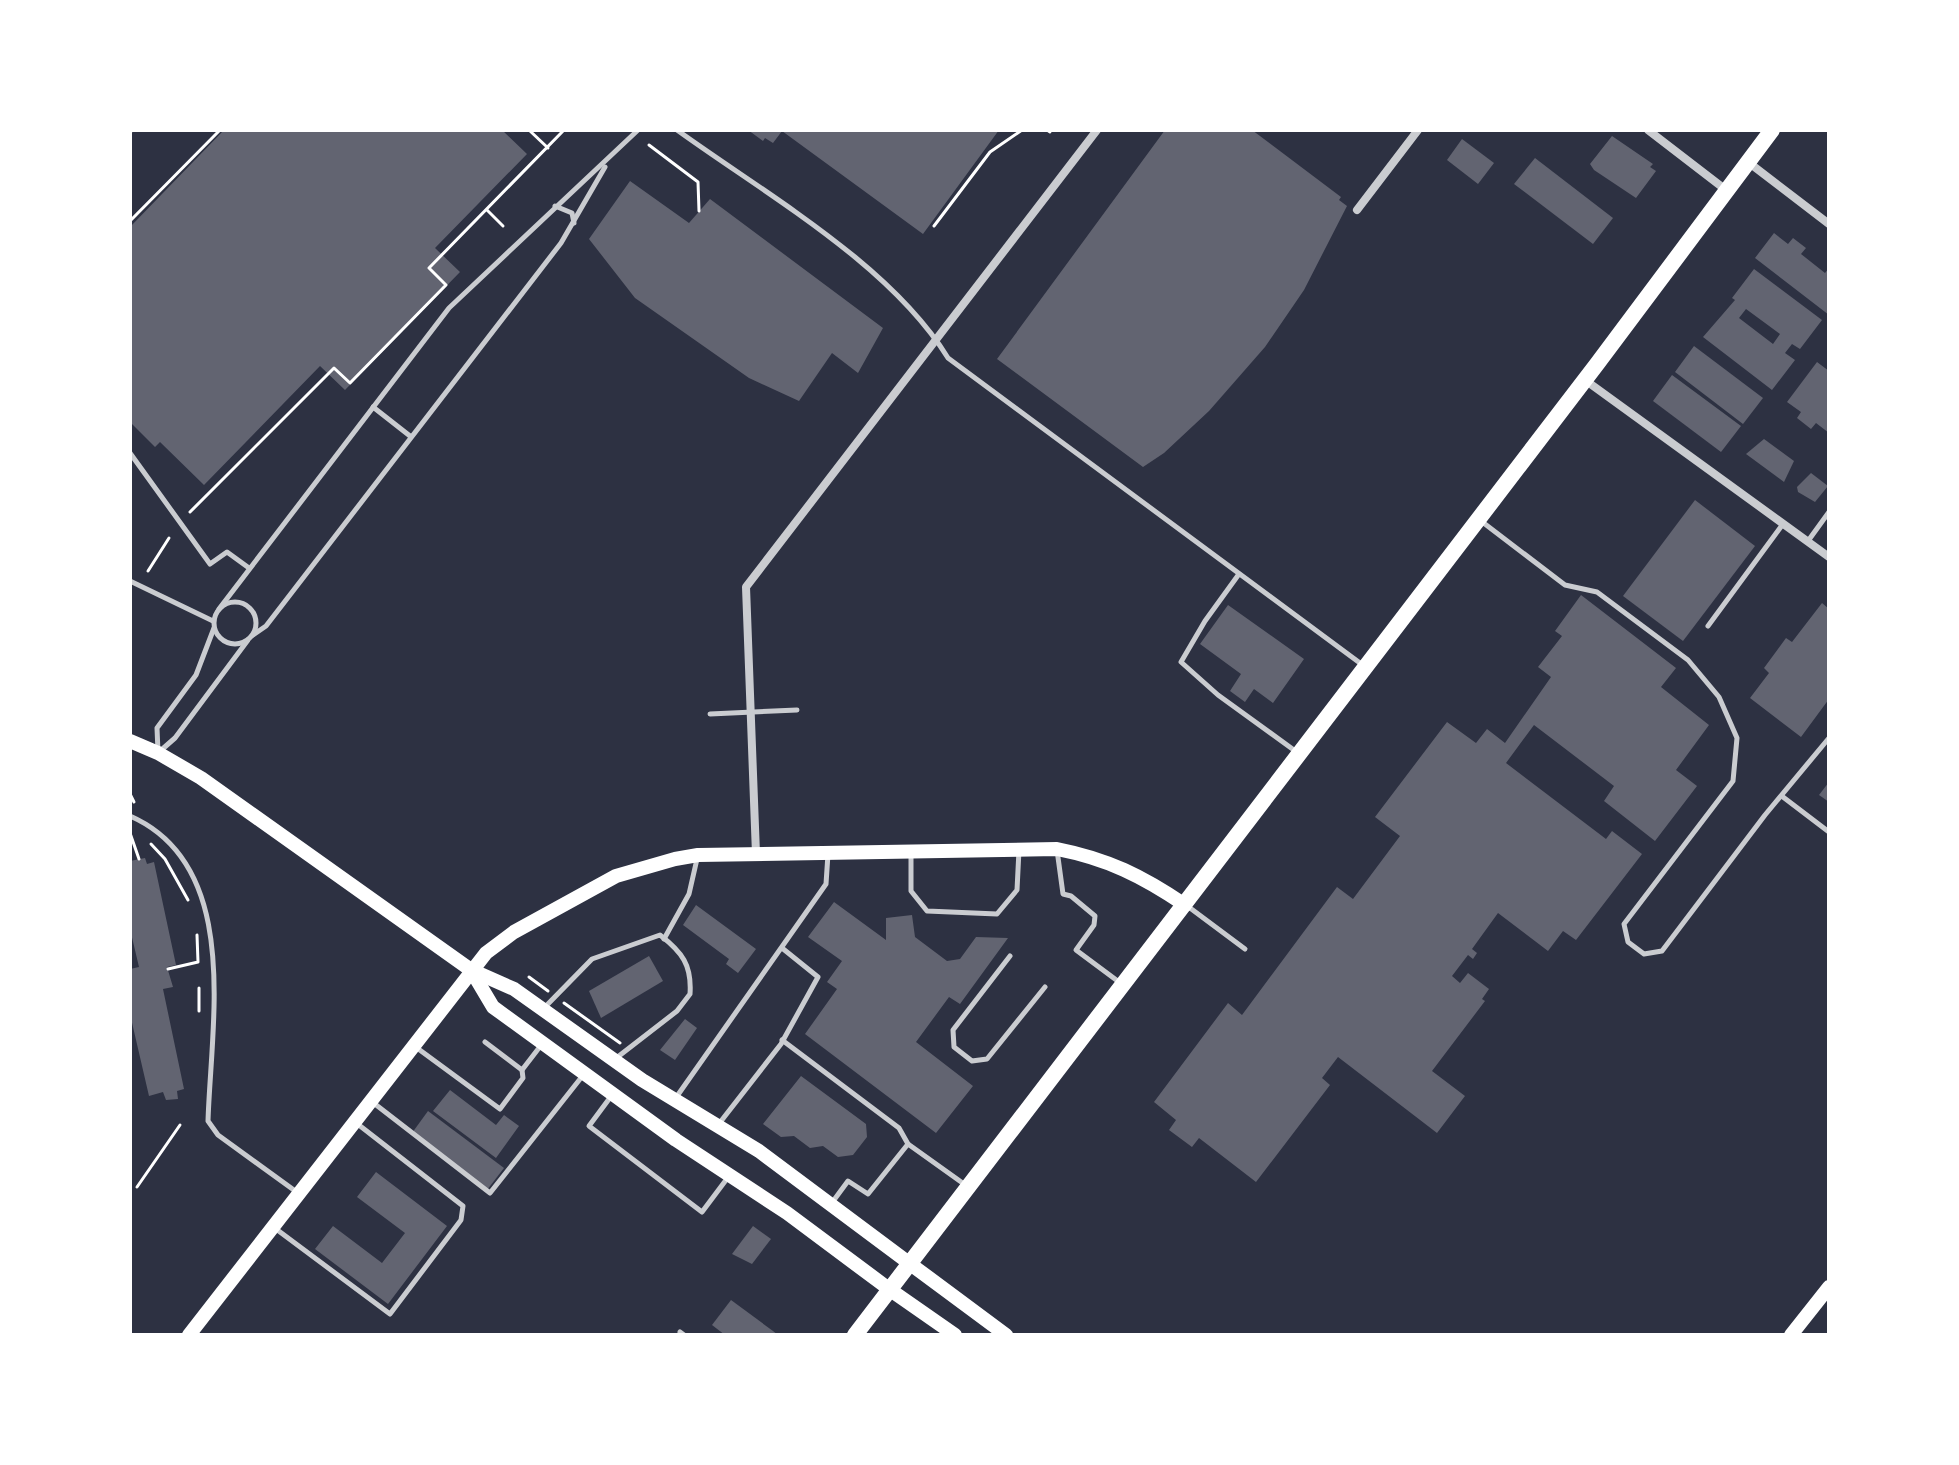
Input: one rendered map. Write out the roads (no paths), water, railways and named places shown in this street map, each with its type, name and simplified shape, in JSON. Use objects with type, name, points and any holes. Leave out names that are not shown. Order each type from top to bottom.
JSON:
[{"type":"highway","points":[[855,1335],[1479,519],[1772,130]]},
{"type":"main road","points":[[130,741],[158,753],[248,810],[471,970],[514,989],[658,1090],[759,1151],[1006,1335]]},
{"type":"main road","points":[[189,1335],[471,970],[514,932],[616,876],[698,855],[1057,849],[1101,858],[1150,881],[1185,905]]},
{"type":"main road","points":[[471,970],[493,1007],[542,1044],[955,1335]]},
{"type":"main road","points":[[1791,1335],[1829,1287]]},
{"type":"street","points":[[756,854],[746,587],[1097,130]]},
{"type":"street","points":[[1357,210],[1418,130]]},
{"type":"street","points":[[1648,130],[1726,190]]},
{"type":"street","points":[[1747,162],[1829,224]]},
{"type":"street","points":[[1584,380],[1829,557]]},
{"type":"lane","points":[[158,753],[157,728],[196,675],[219,609],[372,407],[449,308],[555,206],[611,159],[638,130]]},
{"type":"lane","points":[[677,130],[885,279],[936,339],[948,358],[1366,667]]},
{"type":"lane","points":[[158,753],[175,738],[250,638],[266,626],[574,224],[611,159]]},
{"type":"lane","points":[[555,206],[572,213],[574,224]]},
{"type":"lane","points":[[372,407],[410,436]]},
{"type":"lane","points":[[130,453],[210,564],[227,552],[249,568]]},
{"type":"lane","points":[[1808,541],[1829,512]]},
{"type":"lane","points":[[1479,519],[1565,585],[1597,592],[1688,660],[1719,697],[1737,738],[1733,781],[1624,924],[1628,942],[1644,954],[1662,951],[1765,815],[1829,738]]},
{"type":"lane","points":[[1708,626],[1783,524]]},
{"type":"lane","points":[[1239,574],[1181,662],[1218,695],[1299,755]]},
{"type":"lane","points":[[130,581],[214,625],[227,643],[250,638]]},
{"type":"lane","points":[[219,609],[231,602],[250,608],[256,621],[250,638]]},
{"type":"lane","points":[[710,714],[797,710]]},
{"type":"lane","points":[[1783,797],[1829,832]]},
{"type":"lane","points":[[130,816],[159,831],[178,851],[194,875],[207,912],[213,949],[208,1121],[218,1135],[299,1194]]},
{"type":"lane","points":[[911,851],[911,891],[927,911],[997,914],[1017,890],[1019,849]]},
{"type":"lane","points":[[1057,849],[1063,894],[1071,896],[1095,916],[1094,925],[1076,950],[1123,985]]},
{"type":"lane","points":[[675,1100],[826,884],[828,853]]},
{"type":"lane","points":[[664,939],[689,894],[698,855]]},
{"type":"lane","points":[[1185,905],[1245,949]]},
{"type":"lane","points":[[542,1009],[592,959],[660,935],[679,950],[688,964],[690,994],[677,1011],[614,1060]]},
{"type":"lane","points":[[717,1126],[782,1040],[818,977],[782,948]]},
{"type":"lane","points":[[1010,956],[953,1030],[954,1047],[972,1061],[987,1059],[1045,987]]},
{"type":"lane","points":[[782,1040],[899,1128],[908,1144],[967,1187]]},
{"type":"lane","points":[[485,1042],[522,1070]]},
{"type":"lane","points":[[413,1045],[500,1109],[523,1078],[522,1070],[542,1044]]},
{"type":"lane","points":[[370,1101],[490,1193],[584,1074]]},
{"type":"lane","points":[[612,1094],[589,1126],[702,1212],[730,1175]]},
{"type":"lane","points":[[273,1227],[390,1314],[461,1220],[463,1206],[354,1122]]},
{"type":"lane","points":[[831,1204],[848,1181],[868,1194],[908,1144]]}]
